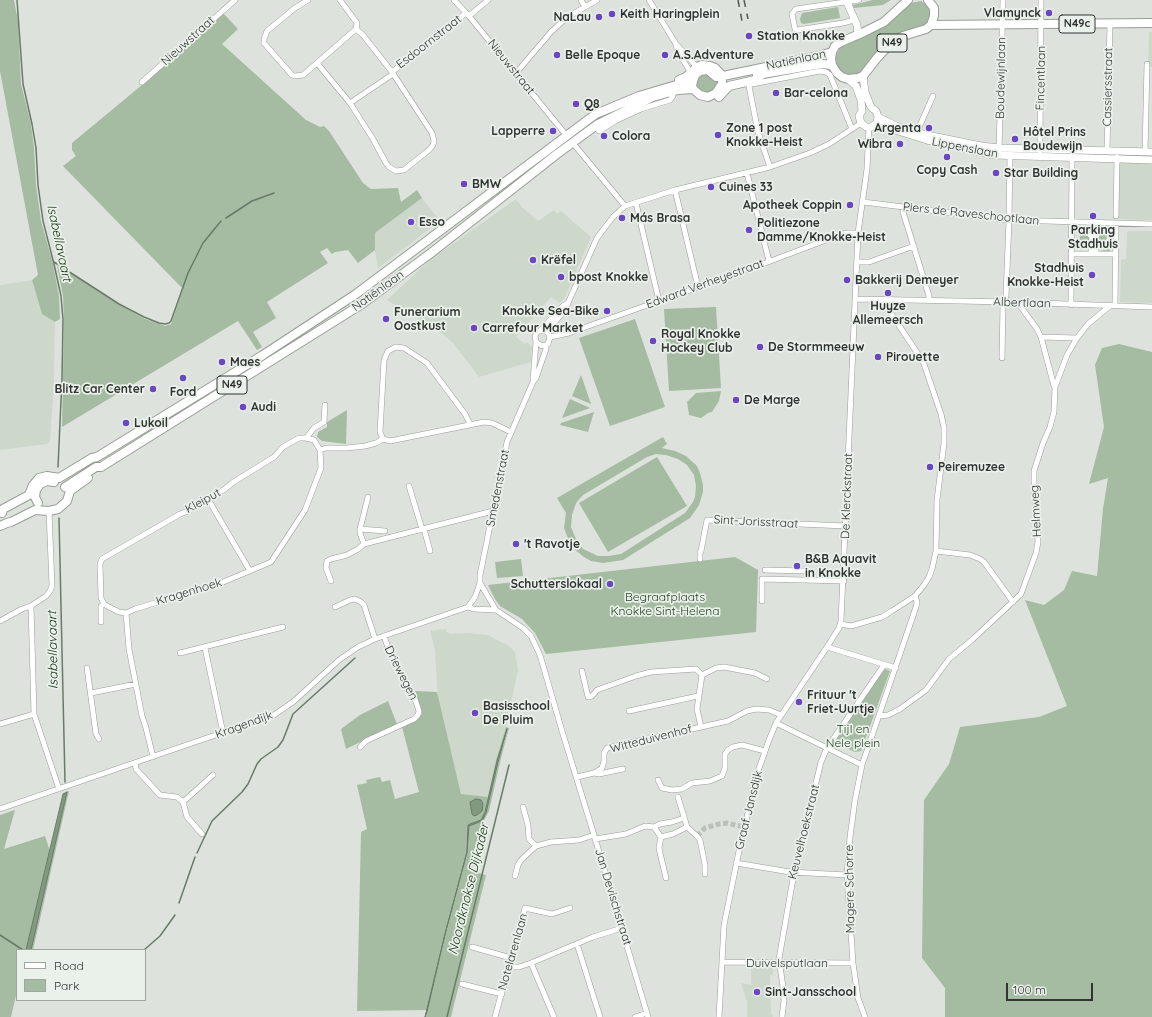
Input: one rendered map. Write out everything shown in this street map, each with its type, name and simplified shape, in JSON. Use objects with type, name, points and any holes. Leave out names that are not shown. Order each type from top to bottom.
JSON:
[{"type":"main road","name":"N49","points":[[832,52],[835,46],[841,42],[884,22],[908,0]]},
{"type":"main road","points":[[928,0],[934,8],[934,21],[932,25]]},
{"type":"main road","points":[[846,1],[856,23],[858,35]]},
{"type":"main road","points":[[856,23],[867,31]]},
{"type":"main road","name":"N49c","points":[[932,25],[1152,23]]},
{"type":"main road","name":"N49","points":[[863,76],[889,45],[903,36],[926,29],[932,25]]},
{"type":"main road","points":[[832,52],[832,65],[837,73],[842,77],[848,79],[863,76],[865,92],[872,108],[876,112],[878,120],[873,126],[866,127],[861,123],[859,116],[862,111],[858,89],[848,79]]},
{"type":"main road","name":"Natiënlaan","points":[[694,74],[707,65],[722,79],[734,80],[832,52]]},
{"type":"main road","name":"Natiënlaan","points":[[62,482],[92,458],[97,458],[263,355],[356,294],[596,114],[643,98],[653,97],[678,90],[694,89],[700,95],[708,97],[716,94],[723,72],[750,67],[762,71],[817,65],[832,65]]},
{"type":"main road","name":"Natiënlaan","points":[[4,524],[35,510],[49,511],[61,508],[67,501],[70,491],[99,471],[101,467],[362,304],[572,142],[595,126],[643,98],[704,70],[711,71],[716,77],[722,79],[749,83],[755,80],[762,71]]},
{"type":"main road","points":[[694,74],[694,89]]},
{"type":"main road","name":"N49","points":[[673,96],[686,93],[698,99],[710,101],[718,98],[722,79]]},
{"type":"main road","name":"Natiënlaan","points":[[643,98],[673,96]]},
{"type":"main road","points":[[862,111],[872,108]]},
{"type":"main road","name":"Lippenslaan","points":[[878,120],[916,134],[926,140],[999,152],[1040,152],[1072,149],[1148,152]]},
{"type":"main road","name":"Lippenslaan","points":[[1040,152],[1072,157],[1152,160]]},
{"type":"main road","name":"Natiënlaan","points":[[37,500],[36,490],[40,484],[47,481],[57,483],[62,482],[96,467],[101,467]]},
{"type":"main road","name":"Natiënlaan","points":[[1,514],[3,509],[29,495],[33,485],[39,478],[47,476],[62,482]]},
{"type":"main road","name":"Natiënlaan","points":[[37,500],[47,506],[58,503],[64,495],[62,482]]},
{"type":"main road","name":"Natiënlaan","points":[[1,514],[37,500]]},
{"type":"main road","name":"Natiënlaan","points":[[4,524],[10,518],[37,500]]},
{"type":"street","name":"Nieuwstraat","points":[[142,82],[235,0]]},
{"type":"street","points":[[308,0],[295,8],[267,31],[264,39],[264,42],[292,75],[303,75],[356,29]]},
{"type":"street","name":"Esdoornstraat","points":[[317,62],[350,103],[373,139],[386,163],[392,169],[404,170],[433,145],[434,138],[431,131],[393,73],[363,35],[356,29],[357,23],[339,0]]},
{"type":"street","name":"Nieuwstraat","points":[[454,0],[468,14],[566,135]]},
{"type":"street","name":"Esdoornstraat","points":[[350,103],[393,73],[488,0]]},
{"type":"street","points":[[581,0],[585,7]]},
{"type":"street","points":[[516,74],[551,32],[566,18],[597,0]]},
{"type":"street","points":[[649,0],[694,74]]},
{"type":"street","points":[[856,23],[843,23],[799,30],[795,29],[792,14],[796,9],[859,0]]},
{"type":"street","name":"Boudewijnlaan","points":[[999,152],[1003,0]]},
{"type":"street","name":"Fincentlaan","points":[[1040,152],[1041,0]]},
{"type":"street","name":"Cassiersstraat","points":[[1107,150],[1110,24]]},
{"type":"street","points":[[676,44],[678,52],[694,74]]},
{"type":"street","points":[[1147,64],[1148,152]]},
{"type":"street","points":[[770,167],[758,132],[749,83],[820,71],[826,72],[830,75],[852,129]]},
{"type":"street","points":[[595,126],[599,131],[617,120],[641,109],[670,100],[673,96]]},
{"type":"street","points":[[916,134],[933,96]]},
{"type":"street","points":[[568,303],[563,306],[535,336],[536,342],[540,345],[546,345],[549,342],[552,324],[566,309],[597,238],[613,217],[625,206],[675,190],[770,167],[821,149],[861,123]]},
{"type":"street","name":"De Klerckstraat","points":[[841,624],[858,262],[858,233],[868,158],[869,127]]},
{"type":"street","points":[[572,142],[625,206]]},
{"type":"street","points":[[1071,305],[1072,149]]},
{"type":"street","points":[[1116,216],[1117,150]]},
{"type":"street","points":[[1002,358],[1003,305],[1005,302],[1009,220],[1010,152]]},
{"type":"street","points":[[747,173],[769,261]]},
{"type":"street","points":[[675,190],[698,287]]},
{"type":"street","name":"Piers de Raveschootlaan","points":[[863,202],[1009,220],[1152,224]]},
{"type":"street","points":[[636,203],[659,301]]},
{"type":"street","points":[[904,207],[903,212],[929,300]]},
{"type":"street","points":[[1113,306],[1116,223]]},
{"type":"street","points":[[1092,248],[1094,235],[1092,234],[1094,231]]},
{"type":"street","name":"Edward Verheyestraat","points":[[549,335],[569,333],[842,234],[858,233]]},
{"type":"street","points":[[858,262],[869,262],[914,246]]},
{"type":"street","points":[[1071,254],[1116,254]]},
{"type":"street","name":"Albertlaan","points":[[856,300],[929,300],[1152,307]]},
{"type":"street","points":[[841,624],[851,626],[882,616],[915,596],[929,577],[936,551],[937,500],[944,443],[944,428],[941,414],[924,364],[882,300]]},
{"type":"street","points":[[1018,303],[1042,337],[1055,387]]},
{"type":"street","name":"Helmweg","points":[[879,716],[888,715],[926,690],[949,658],[973,640],[1021,594],[1036,553],[1038,542],[1034,471],[1054,412],[1055,387],[1067,355],[1077,338],[1088,324],[1113,306]]},
{"type":"street","points":[[540,331],[545,330],[549,335]]},
{"type":"street","points":[[1042,337],[1077,338]]},
{"type":"street","name":"Smedenstraat","points":[[533,382],[536,342]]},
{"type":"street","name":"Smedenstraat","points":[[468,607],[475,597],[480,583],[480,575],[506,448],[511,432],[536,378],[546,345]]},
{"type":"street","points":[[383,439],[380,432],[384,360],[388,351],[396,347],[404,348],[427,363],[465,414],[470,424]]},
{"type":"street","name":"Kleiput","points":[[100,622],[101,606],[104,604],[100,594],[100,564],[102,560],[208,499],[274,457],[283,447],[299,438],[306,438],[314,428],[324,422],[325,406]]},
{"type":"street","points":[[306,438],[314,440],[320,450],[326,448],[365,446],[383,439],[390,441],[470,424],[488,422],[511,432]]},
{"type":"street","name":"Kragenhoek","points":[[126,613],[221,583],[274,559],[300,519],[308,502],[321,468],[320,450]]},
{"type":"street","points":[[409,486],[430,551]]},
{"type":"street","points":[[364,544],[360,529],[368,497]]},
{"type":"street","points":[[208,499],[250,571]]},
{"type":"street","points":[[0,621],[22,609],[31,606],[50,592],[52,586],[49,511]]},
{"type":"street","points":[[332,581],[326,568],[327,561],[331,558],[347,555],[364,544],[493,511]]},
{"type":"street","name":"Sint-Jorisstraat","points":[[700,559],[700,552],[707,520],[846,526]]},
{"type":"street","points":[[360,529],[385,531]]},
{"type":"street","points":[[936,551],[970,555],[980,559],[984,562],[1013,602]]},
{"type":"street","points":[[765,570],[806,571],[808,579]]},
{"type":"street","points":[[762,601],[762,579],[844,581]]},
{"type":"street","name":"Jan Devischstraat","points":[[480,583],[496,610],[523,628],[531,636],[540,655],[647,1015]]},
{"type":"street","name":"Magere Schorre","points":[[865,1017],[858,998],[853,963],[848,875],[850,834],[862,765],[916,607],[915,596]]},
{"type":"street","points":[[335,607],[355,599],[364,605],[375,639]]},
{"type":"street","points":[[104,604],[119,612],[126,613],[129,649],[142,716],[153,757]]},
{"type":"street","points":[[31,606],[34,714],[59,789]]},
{"type":"street","name":"Kragendijk","points":[[0,809],[266,718],[283,709],[348,652],[375,639],[468,607],[473,609],[496,610]]},
{"type":"street","name":"Graaf Jansdijk","points":[[719,1017],[724,925],[754,784],[776,723],[841,624]]},
{"type":"street","points":[[180,653],[205,648],[284,627]]},
{"type":"street","name":"Driewegen","points":[[360,747],[366,741],[414,719],[418,715],[419,711],[415,698],[391,656],[384,636]]},
{"type":"street","points":[[827,647],[896,668]]},
{"type":"street","points":[[205,648],[223,733]]},
{"type":"street","name":"Keuvelhoekstraat","points":[[782,1017],[784,1000],[779,959],[794,873],[821,762],[827,748],[884,664]]},
{"type":"street","points":[[582,671],[588,697],[592,696],[597,690],[651,672],[696,669],[702,674],[716,668],[724,667],[768,679]]},
{"type":"street","points":[[87,668],[96,734],[99,739]]},
{"type":"street","name":"Witteduivenhof","points":[[701,727],[697,710],[702,674]]},
{"type":"street","points":[[91,693],[136,684]]},
{"type":"street","points":[[629,711],[698,696]]},
{"type":"street","name":"Witteduivenhof","points":[[594,773],[602,768],[604,753],[608,748],[728,721],[746,711],[756,709],[769,710],[781,715]]},
{"type":"street","points":[[0,724],[34,714]]},
{"type":"street","points":[[776,723],[862,765]]},
{"type":"street","points":[[658,780],[662,788],[672,790],[682,789],[692,783],[710,781],[722,776],[726,768],[725,754],[733,747],[742,745],[765,751]]},
{"type":"street","points":[[134,763],[136,769],[160,795],[177,797],[183,802],[187,817],[202,834]]},
{"type":"street","points":[[577,777],[594,773],[599,774],[623,770]]},
{"type":"street","points":[[183,802],[213,776]]},
{"type":"street","points":[[682,789],[678,796],[687,827],[700,840],[705,865],[705,874]]},
{"type":"street","points":[[672,790],[673,794],[678,796]]},
{"type":"street","points":[[523,807],[530,839],[536,846]]},
{"type":"street","points":[[515,876],[521,860],[536,846],[551,842],[626,834],[645,826],[654,827],[684,818]]},
{"type":"street","points":[[654,827],[661,837],[659,847],[666,878]]},
{"type":"street","points":[[661,837],[673,834],[687,827]]},
{"type":"street","points":[[736,863],[794,873],[848,875]]},
{"type":"street","name":"Notelarenlaan","points":[[495,1017],[525,908],[552,914],[570,908]]},
{"type":"street","points":[[509,966],[519,967],[531,963],[593,937],[622,928]]},
{"type":"street","points":[[577,944],[600,1017]]},
{"type":"street","points":[[472,947],[511,958]]},
{"type":"street","name":"Duivelsputlaan","points":[[722,962],[853,963]]},
{"type":"street","points":[[531,963],[554,1017]]},
{"type":"street","points":[[462,984],[502,994]]},
{"type":"street","points":[[635,1017],[647,1015]]},
{"type":"shaded area","points":[[1149,32],[1152,32],[1152,67],[1149,67],[1148,63]]},
{"type":"shaded area","points":[[1118,160],[1152,161],[1152,220],[1120,219],[1118,217]]},
{"type":"shaded area","points":[[422,198],[440,221],[378,268],[375,250],[375,233]]},
{"type":"shaded area","points":[[516,199],[522,207],[538,221],[554,210],[557,214],[561,211],[591,237],[565,297],[560,303],[551,297],[516,337],[525,344],[527,342],[532,347],[531,362],[479,377],[453,343],[440,332],[387,300],[430,260]]},
{"type":"shaded area","points":[[1128,231],[1152,231],[1152,303],[1120,302],[1121,260],[1126,259]]},
{"type":"shaded area","points":[[32,280],[42,314],[55,322],[54,382],[50,441],[47,444],[0,450],[0,285]]},
{"type":"shaded area","name":"Basisschool De Pluim","points":[[445,629],[450,634],[467,633],[488,635],[509,646],[515,652],[518,670],[506,727],[496,760],[488,797],[461,794],[438,699],[435,650],[430,631]]},
{"type":"shaded area","points":[[507,729],[486,813],[482,821],[469,826],[467,852],[468,825],[481,820],[485,812],[497,761]]},
{"type":"shaded area","points":[[67,792],[31,949],[26,949],[63,794]]},
{"type":"shaded area","points":[[476,799],[481,800],[483,804],[482,811],[474,816],[472,814],[470,802]]},
{"type":"shaded area","points":[[445,934],[427,1012],[425,1017]]},
{"type":"shaded area","name":"Sint-Jansschool","points":[[751,967],[773,967],[773,975],[770,975],[771,1014],[773,1014],[773,1017],[747,1017],[747,1002],[741,983],[751,985]]},
{"type":"green space","points":[[0,0],[14,0],[18,21],[21,84],[31,124],[36,185],[41,221],[53,264],[59,296],[60,319],[55,322],[42,314],[32,280],[38,275],[0,71]]},
{"type":"green space","points":[[873,0],[891,0],[883,5],[854,8],[853,5]]},
{"type":"green space","points":[[921,1],[927,5],[931,12],[928,25],[910,32],[863,72],[855,76],[844,75],[836,66],[835,57],[840,48],[879,29],[911,3]]},
{"type":"green space","points":[[838,7],[840,18],[804,24],[801,23],[800,19],[802,13]]},
{"type":"green space","points":[[223,13],[238,29],[222,44],[306,120],[320,127],[324,126],[329,131],[363,183],[371,189],[398,188],[401,202],[417,190],[422,198],[375,233],[375,250],[358,263],[348,250],[335,252],[332,254],[327,248],[320,252],[328,263],[267,302],[276,318],[253,332],[262,347],[257,350],[238,321],[62,427],[64,319],[63,296],[57,266],[145,319],[165,326],[171,324],[183,289],[63,166],[76,156],[72,150],[72,143],[142,85]]},
{"type":"green space","points":[[706,72],[719,78],[718,87],[707,94],[696,88],[697,76]]},
{"type":"green space","points":[[1082,229],[1092,229],[1092,246],[1083,246],[1079,241]]},
{"type":"green space","points":[[1095,229],[1107,229],[1106,246],[1098,247],[1098,251],[1106,250],[1110,245],[1110,252],[1096,251]]},
{"type":"green space","points":[[716,307],[721,388],[669,391],[664,309]]},
{"type":"green space","points":[[635,319],[665,407],[610,426],[579,338]]},
{"type":"green space","points":[[1119,344],[1152,352],[1152,1017],[945,1017],[945,988],[922,958],[924,800],[949,764],[960,727],[1039,717],[1067,706],[1025,600],[1044,605],[1064,590],[1072,571],[1097,576],[1103,509],[1108,478],[1089,484],[1104,427],[1095,365],[1102,348]]},
{"type":"green space","points":[[581,375],[591,404],[572,396]]},
{"type":"green space","points":[[721,391],[719,401],[712,412],[701,418],[689,415],[687,402],[696,393]]},
{"type":"green space","points":[[570,399],[590,408],[562,418]]},
{"type":"green space","points":[[347,410],[346,444],[322,441],[317,437],[318,432],[327,427],[327,422]]},
{"type":"green space","points":[[594,412],[588,432],[560,425],[561,423]]},
{"type":"green space","points":[[663,437],[667,444],[662,448],[675,451],[686,456],[697,466],[703,485],[703,492],[699,505],[690,518],[623,560],[603,563],[591,561],[574,549],[564,528],[566,513],[557,498]],"holes":[[[656,454],[666,455],[678,459],[687,465],[694,475],[696,486],[695,497],[685,513],[621,554],[598,556],[583,549],[576,539],[571,527],[572,515],[576,503],[583,495],[647,457]]]},
{"type":"green space","points":[[657,457],[687,506],[608,552],[579,503]]},
{"type":"green space","name":"Begraafplaats Knokke Sint-Helena","points":[[735,557],[758,570],[756,632],[546,654],[535,633],[522,619],[500,606],[488,585]]},
{"type":"green space","points":[[521,559],[523,576],[497,578],[495,562]]},
{"type":"green space","name":"Tijl en Nele plein","points":[[885,669],[890,671],[861,751],[855,752],[833,742],[880,674]]},
{"type":"green space","points":[[415,691],[437,692],[461,794],[488,797],[496,760],[506,727],[509,728],[489,811],[483,822],[471,871],[486,875],[451,1017],[426,1017],[445,934],[427,1010],[357,1011],[361,832],[367,829],[357,785],[367,783],[366,780],[380,777],[382,782],[390,780],[395,799],[419,792],[402,727],[414,722],[422,714]],"holes":[[[508,729],[498,762],[486,813],[482,821],[469,826],[467,852],[468,825],[481,820],[485,812],[497,761]]]},
{"type":"green space","points":[[388,701],[397,724],[346,749],[341,729],[360,715]]},
{"type":"green space","points":[[69,791],[33,949],[31,949],[67,792]]},
{"type":"green space","points":[[15,810],[4,849],[45,836],[50,851],[26,949],[16,949],[16,995],[11,1017],[0,1017],[0,815]]},
{"type":"waterway","name":"Isabellavaart","points":[[17,0],[23,84],[36,148],[38,185],[43,221],[61,296],[63,319],[62,378],[58,467]]},
{"type":"waterway","points":[[226,218],[252,201],[274,193]]},
{"type":"waterway","points":[[54,262],[119,304],[144,317],[165,324],[171,321],[188,273],[203,243],[221,221]]},
{"type":"waterway","name":"Isabellavaart","points":[[59,518],[65,782]]},
{"type":"waterway","points":[[197,853],[212,821],[242,792],[248,784],[257,764],[261,759],[278,747],[283,740],[293,714],[355,658]]},
{"type":"waterway","name":"Noordknokse Dijkader","points":[[447,1017],[509,765]]},
{"type":"waterway","points":[[179,903],[195,857]]},
{"type":"waterway","points":[[145,949],[160,936],[175,915]]},
{"type":"waterway","points":[[0,935],[21,949]]},
{"type":"tunnel","points":[[697,836],[705,828],[719,824],[727,823],[744,827]]},
{"type":"railway","points":[[738,0],[742,21]]},
{"type":"railway","points":[[744,0],[748,19]]},
{"type":"place","name":"Vlamynck","points":[[1049,13]]},
{"type":"place","name":"Keith Haringplein","points":[[612,14]]},
{"type":"place","name":"NaLau","points":[[599,17]]},
{"type":"place","name":"Station Knokke","points":[[749,36]]},
{"type":"place","name":"Belle Epoque","points":[[557,55]]},
{"type":"place","name":"A.S.Adventure","points":[[665,55]]},
{"type":"place","name":"Bar-celona","points":[[776,93]]},
{"type":"place","name":"Q8","points":[[576,104]]},
{"type":"place","name":"Argenta","points":[[929,128]]},
{"type":"place","name":"Lapperre","points":[[553,131]]},
{"type":"place","name":"Zone 1 post Knokke-Heist","points":[[718,135]]},
{"type":"place","name":"Colora","points":[[604,136]]},
{"type":"place","name":"Hôtel Prins Boudewijn","points":[[1015,139]]},
{"type":"place","name":"Wibra","points":[[900,144]]},
{"type":"place","name":"Copy Cash","points":[[947,157]]},
{"type":"place","name":"Star Building","points":[[996,173]]},
{"type":"place","name":"BMW","points":[[464,184]]},
{"type":"place","name":"Cuines 33","points":[[711,187]]},
{"type":"place","name":"Apotheek Coppin","points":[[850,205]]},
{"type":"place","name":"Parking Stadhuis","points":[[1093,216]]},
{"type":"place","name":"Más Brasa","points":[[622,218]]},
{"type":"place","name":"Esso","points":[[411,222]]},
{"type":"place","name":"Politiezone Damme/Knokke-Heist","points":[[749,230]]},
{"type":"place","name":"Krëfel","points":[[533,260]]},
{"type":"place","name":"Stadhuis Knokke-Heist","points":[[1092,275]]},
{"type":"place","name":"bpost Knokke","points":[[561,277]]},
{"type":"place","name":"Bakkerij Demeyer","points":[[847,280]]},
{"type":"place","name":"Huyze Allemeersch","points":[[888,293]]},
{"type":"place","name":"Knokke Sea-Bike","points":[[607,311]]},
{"type":"place","name":"Funerarium Oostkust","points":[[386,319]]},
{"type":"place","name":"Carrefour Market","points":[[474,328]]},
{"type":"place","name":"Royal Knokke Hockey Club","points":[[653,341]]},
{"type":"place","name":"De Stormmeeuw","points":[[760,347]]},
{"type":"place","name":"Pirouette","points":[[878,357]]},
{"type":"place","name":"Maes","points":[[222,362]]},
{"type":"place","name":"Ford","points":[[183,378]]},
{"type":"place","name":"Blitz Car Center","points":[[153,389]]},
{"type":"place","name":"De Marge","points":[[736,400]]},
{"type":"place","name":"Audi","points":[[243,407]]},
{"type":"place","name":"Lukoil","points":[[126,423]]},
{"type":"place","name":"Peiremuzee","points":[[930,467]]},
{"type":"place","name":"'t Ravotje","points":[[516,544]]},
{"type":"place","name":"B&B Aquavit in Knokke","points":[[797,566]]},
{"type":"place","name":"Schutterslokaal","points":[[610,584]]},
{"type":"place","name":"Frituur 't Friet-Uurtje","points":[[799,702]]},
{"type":"place","name":"Basisschool De Pluim","points":[[475,713]]},
{"type":"place","name":"Sint-Jansschool","points":[[757,992]]}]
